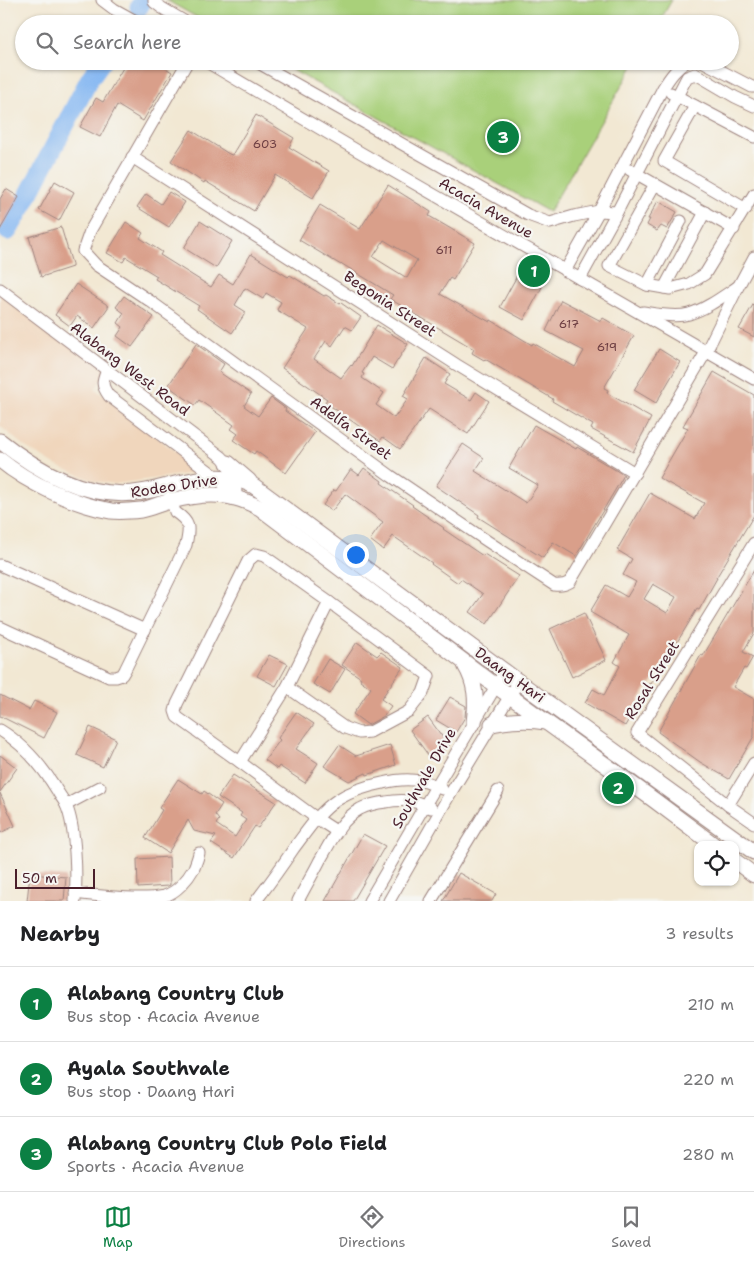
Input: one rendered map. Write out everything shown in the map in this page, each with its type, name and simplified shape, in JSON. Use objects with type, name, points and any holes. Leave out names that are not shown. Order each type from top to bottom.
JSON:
[{"type":"main road","name":"Rodeo Drive","points":[[0,441],[17,455],[52,476],[91,490],[115,494],[139,492],[226,496],[263,502]]},
{"type":"main road","name":"Rodeo Drive","points":[[0,460],[8,467],[43,487],[87,505],[112,511],[142,510],[170,493],[199,479],[236,479],[254,486],[263,502]]},
{"type":"main road","points":[[228,463],[263,502]]},
{"type":"main road","name":"Daang Hari","points":[[263,502],[463,662],[709,841]]},
{"type":"main road","name":"Daang Hari","points":[[263,502],[506,671],[754,852]]},
{"type":"main road","points":[[463,662],[473,680],[475,690],[474,722]]},
{"type":"main road","points":[[492,724],[526,720],[548,723]]},
{"type":"main road","points":[[739,863],[754,874]]},
{"type":"street","points":[[154,0],[154,2],[174,15]]},
{"type":"street","points":[[110,4],[128,15]]},
{"type":"street","name":"Adelfa Street","points":[[183,70],[90,231],[83,251],[96,265],[150,301],[391,476],[554,585],[560,586],[570,582],[706,352],[754,257]]},
{"type":"street","name":"Acacia Avenue","points":[[220,70],[580,280],[754,379]]},
{"type":"street","points":[[271,70],[528,215],[550,223],[599,211],[617,212]]},
{"type":"street","points":[[566,271],[663,88],[675,70]]},
{"type":"street","points":[[719,70],[754,87]]},
{"type":"street","points":[[580,280],[687,77],[695,74],[754,106]]},
{"type":"street","points":[[663,88],[754,137]]},
{"type":"street","points":[[696,106],[664,161],[746,209]]},
{"type":"street","name":"Begonia Street","points":[[132,157],[457,365],[635,472]]},
{"type":"street","points":[[622,165],[734,229]]},
{"type":"street","points":[[655,184],[610,266],[647,285],[670,289],[689,284],[705,274],[754,194]]},
{"type":"street","points":[[664,288],[705,212]]},
{"type":"street","points":[[647,285],[681,221]]},
{"type":"street","points":[[634,310],[662,314],[688,314],[710,304],[738,286]]},
{"type":"street","name":"Alabang West Road","points":[[0,289],[222,457],[232,469],[236,479]]},
{"type":"street","points":[[107,370],[102,382],[109,396],[218,478],[236,498]]},
{"type":"street","points":[[236,479],[236,498]]},
{"type":"street","points":[[0,626],[109,677],[122,675],[184,551],[188,531],[187,522],[175,512],[170,493]]},
{"type":"street","name":"Rosal Street","points":[[754,543],[637,733],[728,805],[754,823]]},
{"type":"street","points":[[287,687],[345,728],[359,733],[370,732],[409,711],[423,693],[429,676],[264,556],[256,554],[248,561],[175,711],[177,717],[336,832]]},
{"type":"street","points":[[0,565],[145,630]]},
{"type":"street","points":[[240,762],[287,687],[329,602]]},
{"type":"street","name":"Southvale Drive","points":[[369,901],[506,671]]},
{"type":"street","name":"Southvale Drive","points":[[389,901],[450,794],[519,682]]},
{"type":"street","points":[[0,730],[11,737],[33,757],[66,805],[74,842],[75,897],[146,899],[165,896],[180,886],[194,867],[199,853]]},
{"type":"street","points":[[728,805],[754,763]]},
{"type":"street","points":[[256,901],[316,818],[336,801],[352,791],[392,781],[417,780],[436,786],[450,794]]},
{"type":"street","points":[[66,805],[100,787]]},
{"type":"street","points":[[431,901],[498,792]]},
{"type":"street","points":[[298,901],[336,832],[348,818],[360,809],[377,803],[402,800],[425,805],[439,813]]},
{"type":"shaded area","points":[[0,288],[107,370],[95,389],[201,472],[115,484],[94,481],[55,465],[24,446],[0,426]]},
{"type":"green space","points":[[138,0],[152,0],[144,15],[136,15],[131,12]]},
{"type":"green space","points":[[166,0],[672,0],[663,15],[193,15]]},
{"type":"green space","points":[[292,70],[631,70],[549,212]]},
{"type":"building","points":[[122,70],[169,70],[172,72],[143,121],[117,105],[100,137],[80,127],[96,98],[103,102]]},
{"type":"building","points":[[256,115],[294,138],[289,147],[329,171],[313,198],[275,175],[254,211],[205,181],[204,183],[171,161],[191,130],[232,155]]},
{"type":"building","points":[[55,181],[74,192],[59,221],[39,210]]},
{"type":"building","points":[[388,185],[431,212],[429,216],[475,243],[453,280],[450,278],[440,294],[575,367],[584,351],[546,331],[561,300],[601,321],[603,318],[634,336],[604,388],[608,390],[607,393],[651,418],[633,452],[591,429],[593,425],[552,401],[553,399],[472,353],[474,349],[390,299],[393,295],[299,240],[320,205],[360,229]],"holes":[[[384,240],[417,260],[407,278],[373,257]]]},
{"type":"building","points":[[6,189],[19,197],[0,230],[0,199]]},
{"type":"building","points":[[169,192],[185,202],[169,227],[137,207],[146,194],[161,204]]},
{"type":"building","points":[[658,201],[677,212],[667,229],[661,226],[657,231],[647,225],[650,219],[648,219]]},
{"type":"building","points":[[200,221],[232,241],[216,268],[184,248]]},
{"type":"building","points":[[126,222],[143,233],[140,238],[162,252],[160,255],[211,287],[219,275],[233,284],[251,254],[288,277],[290,275],[324,296],[326,295],[341,303],[361,317],[352,330],[345,326],[332,346],[326,341],[314,359],[341,378],[352,366],[377,325],[408,344],[392,369],[372,357],[362,373],[364,374],[362,378],[384,393],[376,405],[394,418],[408,399],[403,396],[426,358],[450,374],[444,384],[471,400],[476,392],[489,401],[468,434],[429,409],[400,449],[383,437],[380,441],[325,402],[327,399],[282,368],[308,329],[277,310],[281,302],[266,293],[263,299],[245,288],[235,305],[246,312],[232,333],[197,309],[199,306],[155,279],[157,276],[126,257],[123,262],[107,253]]},
{"type":"building","points":[[61,227],[72,267],[41,277],[29,237]]},
{"type":"building","points":[[518,274],[542,287],[524,320],[500,307]]},
{"type":"building","points":[[76,284],[109,306],[94,328],[77,316],[70,326],[55,315]]},
{"type":"building","points":[[124,296],[154,317],[132,347],[117,336],[123,327],[118,323],[124,313],[116,307]]},
{"type":"building","points":[[754,303],[754,337],[739,329]]},
{"type":"building","points":[[196,344],[224,364],[219,372],[251,394],[244,406],[258,416],[271,398],[286,409],[285,411],[315,432],[286,473],[256,451],[254,454],[233,440],[238,434],[231,429],[234,425],[199,400],[195,405],[168,386]]},
{"type":"building","points":[[659,349],[680,362],[656,403],[634,390]]},
{"type":"building","points":[[714,372],[754,395],[754,515],[699,610],[697,609],[651,684],[649,683],[625,726],[585,703],[593,689],[604,695],[620,666],[614,662],[629,635],[590,612],[606,585],[627,597],[636,582],[623,575],[632,559],[617,550],[650,493],[695,519],[704,503],[659,478],[688,428],[683,426]],"holes":[[[653,584],[676,597],[667,613],[644,599]]]},
{"type":"building","points":[[534,425],[576,449],[577,447],[624,475],[576,556],[553,542],[543,558],[478,517],[479,515],[436,486],[463,444],[484,458],[475,471],[526,503],[538,485],[509,468]]},
{"type":"building","points":[[364,468],[443,529],[483,556],[484,554],[519,576],[487,624],[470,612],[483,594],[461,579],[458,583],[393,536],[383,550],[370,540],[383,522],[345,494],[332,511],[323,505],[334,490],[336,491],[351,469],[359,475]]},
{"type":"building","points":[[754,570],[754,633],[743,652],[753,657],[733,687],[754,699],[754,736],[729,779],[700,762],[658,732],[701,655],[703,656]]},
{"type":"building","points":[[584,613],[606,660],[572,677],[550,629]]},
{"type":"building","points":[[357,642],[377,656],[381,652],[403,667],[381,699],[391,706],[384,716],[368,725],[353,714],[371,688],[360,680],[361,678],[342,665]]},
{"type":"building","points":[[269,655],[288,664],[276,686],[257,676]]},
{"type":"building","points":[[328,659],[345,669],[330,694],[313,684]]},
{"type":"building","points":[[0,695],[29,710],[34,701],[57,712],[44,738],[0,716]]},
{"type":"building","points":[[450,697],[466,706],[465,717],[456,732],[436,720]]},
{"type":"building","points":[[296,712],[314,724],[296,749],[318,763],[305,783],[279,766],[277,769],[265,760],[280,740],[278,738]]},
{"type":"building","points":[[428,717],[449,746],[431,759],[410,730]]},
{"type":"building","points":[[90,727],[116,739],[103,767],[77,755]]},
{"type":"building","points":[[339,745],[356,756],[390,745],[396,765],[367,775],[366,773],[349,781],[324,766]]},
{"type":"building","points":[[0,755],[17,768],[0,792]]},
{"type":"building","points":[[233,775],[276,802],[258,828],[255,826],[234,858],[211,843],[216,836],[194,831],[188,820],[168,853],[145,838],[162,810],[159,808],[178,779],[202,794],[204,791],[222,804],[215,815],[219,820],[216,824],[235,837],[246,820],[240,816],[242,813],[218,797]]},
{"type":"building","points":[[0,793],[15,826],[0,833]]},
{"type":"building","points":[[363,834],[385,846],[353,901],[325,901]]},
{"type":"building","points":[[169,857],[170,885],[138,888],[137,859]]},
{"type":"building","points":[[459,873],[496,894],[492,901],[443,901]]},
{"type":"building","points":[[30,874],[66,877],[64,901],[27,901]]},
{"type":"waterway","points":[[139,7],[143,0]]},
{"type":"waterway","points":[[8,231],[96,70]]},
{"type":"place","name":"Alabang Country Club Polo Field","points":[[503,137]]},
{"type":"place","name":"Alabang Country Club","points":[[534,271]]},
{"type":"place","name":"Ayala Southvale","points":[[618,788]]}]
